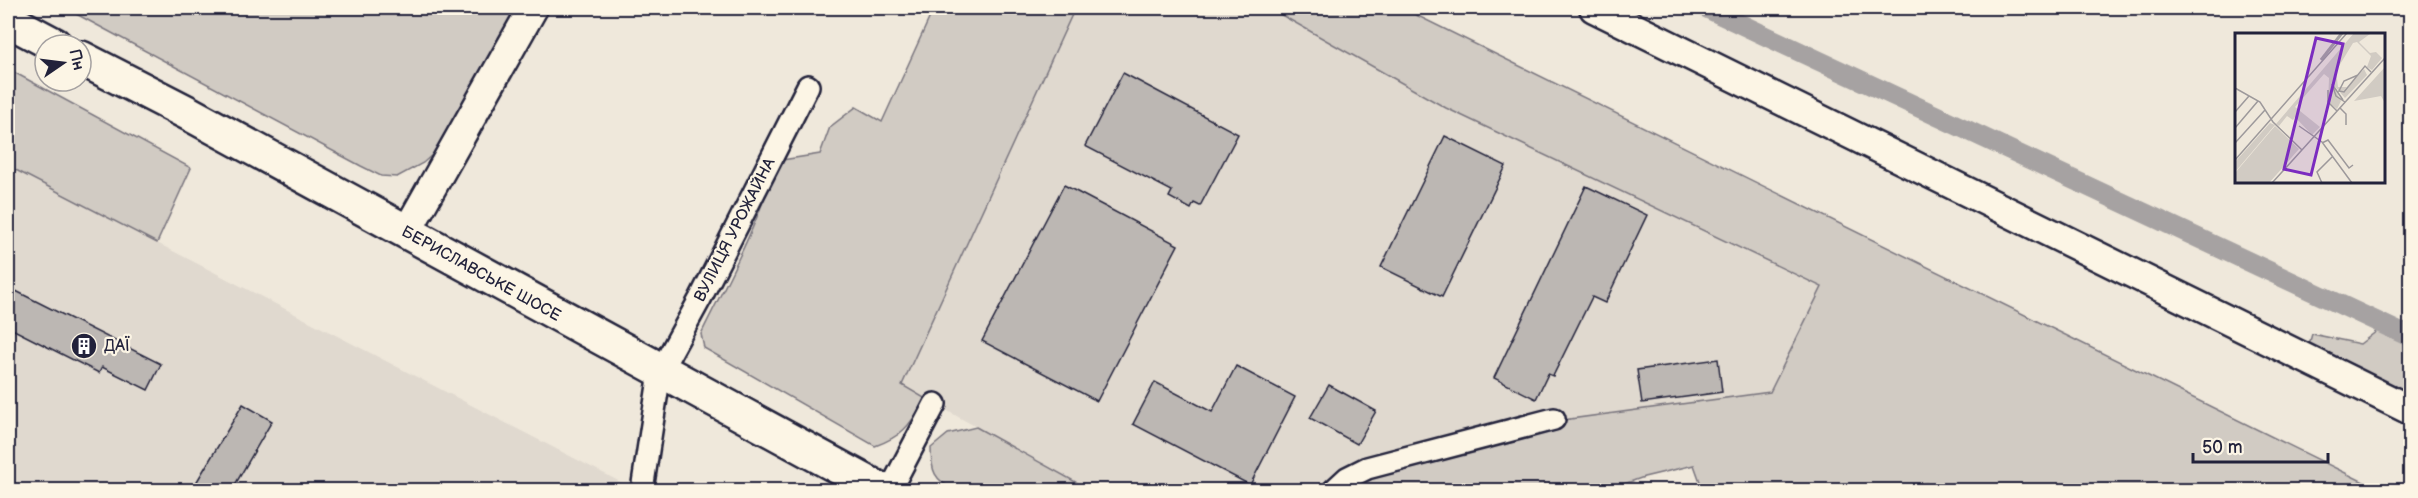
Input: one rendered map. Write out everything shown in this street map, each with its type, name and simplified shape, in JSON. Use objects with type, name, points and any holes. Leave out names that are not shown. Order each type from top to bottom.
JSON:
[{"type":"main road","points":[[8,20],[33,33]]},
{"type":"main road","name":"БЕРИСЛАВСЬКЕ ШОСЕ","points":[[93,64],[190,114],[660,372],[881,490]]},
{"type":"street","points":[[406,233],[533,8]]},
{"type":"street","points":[[1594,8],[2410,410]]},
{"type":"street","name":"ВУЛИЦЯ УРОЖАЙНА","points":[[660,372],[700,299],[808,87]]},
{"type":"street","points":[[642,490],[660,372]]},
{"type":"street","points":[[890,490],[935,404]]},
{"type":"street","points":[[1334,490],[1347,478],[1367,468],[1554,419]]},
{"type":"shaded area","points":[[65,8],[521,8],[443,145],[423,163],[397,177],[381,176],[361,166]]},
{"type":"shaded area","points":[[934,8],[1075,8],[902,385],[926,399],[900,433],[875,446],[704,348],[701,334],[753,228],[776,161],[820,154],[830,127],[856,107],[882,122]]},
{"type":"shaded area","points":[[1075,8],[1269,8],[1446,108],[1822,287],[1770,392],[1563,420],[1557,410],[1379,454],[1344,472],[1331,490],[1090,490],[901,385]]},
{"type":"shaded area","points":[[1269,8],[1402,8],[2380,490],[1945,490],[1926,483],[1888,490],[1703,490],[1694,465],[1644,477],[1607,490],[1347,490],[1354,480],[1563,426],[1563,420],[1770,392],[1822,287],[1446,108]]},
{"type":"shaded area","points":[[8,69],[33,83],[33,93],[52,93],[191,168],[157,243],[8,166]]},
{"type":"shaded area","points":[[8,166],[634,489],[8,490]]},
{"type":"shaded area","points":[[2410,323],[2410,397],[2308,348],[2312,334],[2360,344],[2381,328]]},
{"type":"shaded area","points":[[976,427],[1090,490],[955,490],[942,482],[935,474],[931,448],[948,434]]},
{"type":"shaded area","points":[[1926,483],[1945,490],[1888,490]]},
{"type":"building","points":[[1123,73],[1238,134],[1200,206],[1194,203],[1191,209],[1169,197],[1172,191],[1085,146]]},
{"type":"building","points":[[1445,136],[1506,166],[1442,297],[1381,267]]},
{"type":"building","points":[[1064,185],[1178,245],[1097,401],[982,341]]},
{"type":"building","points":[[1586,186],[1647,215],[1605,303],[1592,297],[1553,376],[1548,374],[1536,399],[1494,378]]},
{"type":"building","name":"ДАЇ","points":[[8,287],[161,364],[148,390],[102,367],[99,373],[8,327]]},
{"type":"building","points":[[1718,359],[1722,392],[1642,403],[1637,370]]},
{"type":"building","points":[[1236,366],[1295,397],[1250,485],[1133,424],[1155,382],[1212,412]]},
{"type":"building","points":[[1329,385],[1376,411],[1357,444],[1310,418]]},
{"type":"building","points":[[243,404],[272,421],[232,490],[193,488]]},
{"type":"waterway","points":[[1706,8],[2410,337]]},
{"type":"place","name":"ДАЇ","points":[[84,346]]}]
